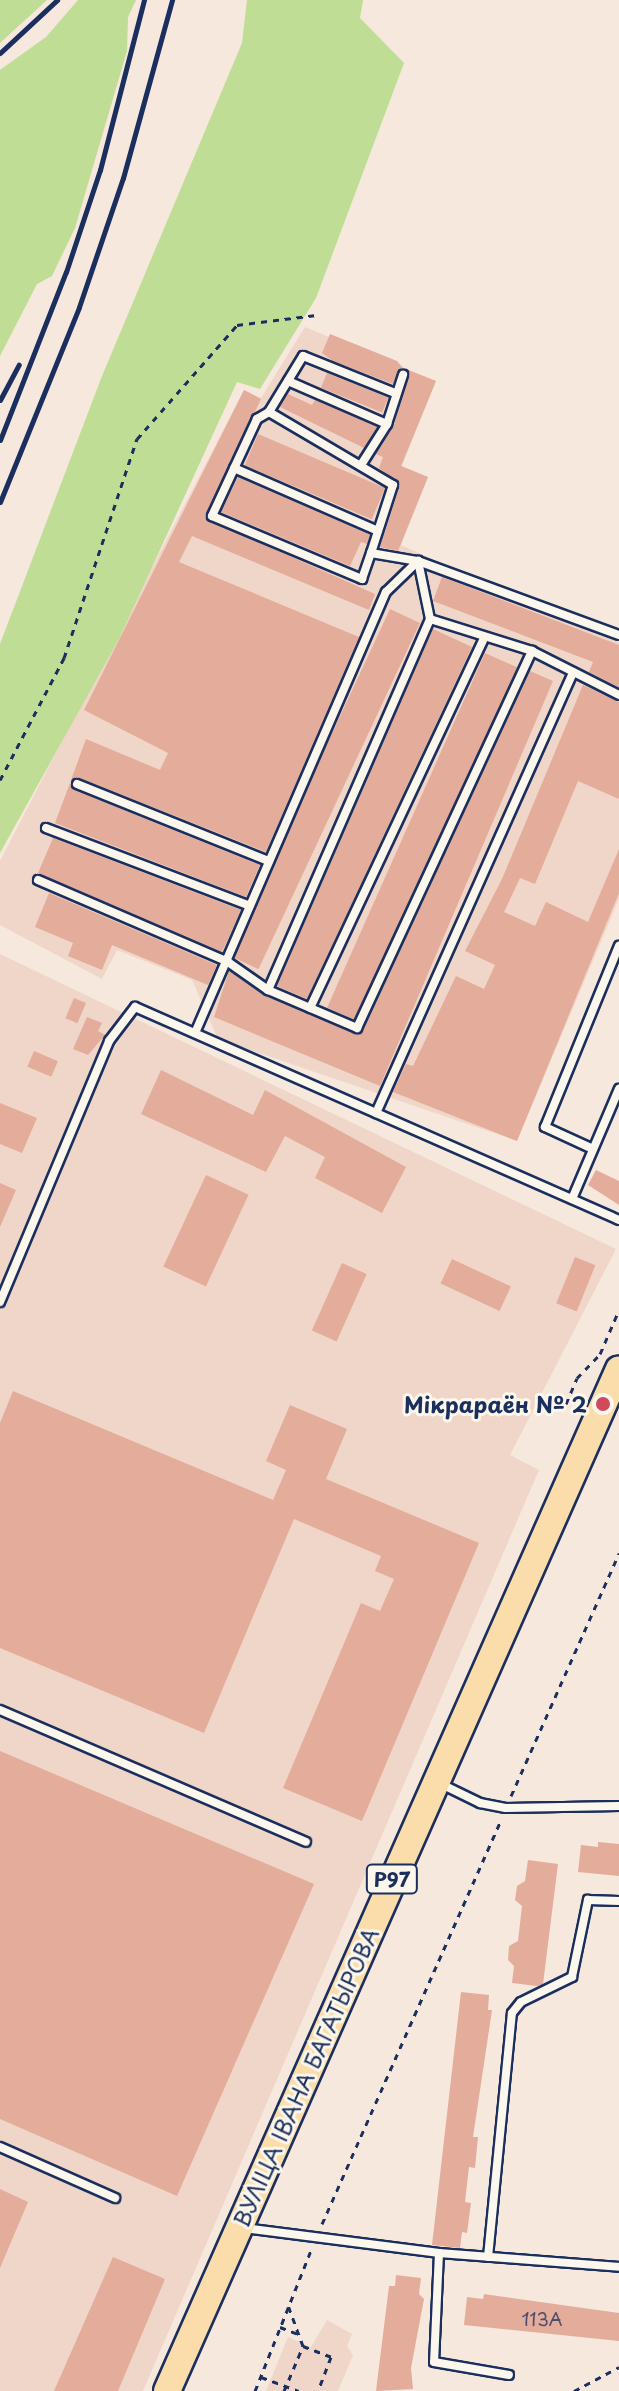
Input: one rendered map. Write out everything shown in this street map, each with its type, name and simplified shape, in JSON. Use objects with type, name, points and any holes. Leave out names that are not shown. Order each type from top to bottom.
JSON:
[{"type":"main road","name":"ВУЛІЦА ІВАНА БАГАТЫРОВА","points":[[167,2391],[619,1369]]},
{"type":"lane","points":[[269,412],[393,485],[362,579],[212,516],[257,419],[269,412],[303,356],[395,393]]},
{"type":"lane","points":[[361,465],[387,424],[403,375]]},
{"type":"lane","points":[[288,381],[387,424]]},
{"type":"lane","points":[[234,468],[378,531]]},
{"type":"lane","points":[[371,553],[418,561],[619,635]]},
{"type":"lane","points":[[268,990],[430,619],[418,561]]},
{"type":"lane","points":[[195,1033],[386,592],[418,561]]},
{"type":"lane","points":[[430,619],[532,651],[619,695]]},
{"type":"lane","points":[[310,1008],[484,638]]},
{"type":"lane","points":[[38,880],[228,962],[268,990],[357,1028],[532,651]]},
{"type":"lane","points":[[376,1113],[573,672]]},
{"type":"lane","points":[[77,784],[269,861]]},
{"type":"lane","points":[[46,828],[250,906]]},
{"type":"lane","points":[[593,1149],[545,1127],[619,946]]},
{"type":"lane","points":[[0,1302],[109,1041],[135,1007],[619,1220]]},
{"type":"lane","points":[[572,1199],[619,1089]]},
{"type":"lane","points":[[0,1710],[306,1842]]},
{"type":"lane","points":[[435,1781],[480,1803],[506,1808],[619,1806]]},
{"type":"lane","points":[[488,2257],[512,2013],[521,2002],[572,1977],[588,1900],[619,1901]]},
{"type":"lane","points":[[0,2147],[115,2198]]},
{"type":"lane","points":[[239,2227],[439,2253],[619,2267]]},
{"type":"lane","points":[[439,2253],[434,2362],[509,2375]]},
{"type":"path","points":[[0,780],[64,658],[137,439],[237,325],[316,315]]},
{"type":"path","points":[[566,1404],[577,1378],[600,1354],[619,1310]]},
{"type":"path","points":[[255,2391],[316,2239],[619,1553]]},
{"type":"path","points":[[285,2389],[303,2346],[288,2305]]},
{"type":"path","points":[[280,2327],[298,2334]]},
{"type":"path","points":[[303,2346],[331,2357],[318,2391]]},
{"type":"path","points":[[574,2391],[619,2367]]},
{"type":"path","points":[[261,2377],[285,2389],[299,2391]]},
{"type":"shaded area","points":[[305,327],[436,381],[402,466],[428,477],[401,545],[619,642],[619,899],[517,1141],[218,1039],[192,980],[117,950],[102,979],[0,925],[0,861],[244,390],[261,398]]},
{"type":"shaded area","points":[[0,954],[616,1249],[510,1455],[539,1470],[143,2391],[0,2391]]},
{"type":"shaded area","points":[[327,2320],[352,2334],[347,2346],[353,2355],[338,2391],[266,2391],[288,2337],[311,2347]]},
{"type":"green space","points":[[0,0],[47,0],[0,43]]},
{"type":"green space","points":[[78,0],[136,0],[128,17],[127,51],[75,228],[52,276],[37,284],[0,356],[0,70],[46,37]]},
{"type":"green space","points":[[247,0],[363,0],[360,18],[404,63],[316,298],[260,389],[237,382],[119,639],[0,853],[0,644],[102,376],[242,43]]},
{"type":"building","points":[[330,334],[397,361],[403,368],[393,384],[333,361],[322,353]]},
{"type":"building","points":[[408,370],[436,381],[401,466],[428,477],[398,551],[380,547],[400,485],[379,468],[383,457],[376,454],[394,426]]},
{"type":"building","points":[[327,373],[388,398],[382,413],[321,388]]},
{"type":"building","points":[[244,390],[261,399],[206,519],[375,594],[369,610],[192,536],[179,562],[359,637],[266,852],[80,778],[71,780],[86,739],[160,770],[168,753],[84,710]]},
{"type":"building","points":[[288,394],[312,405],[315,400],[377,427],[364,448],[280,407]]},
{"type":"building","points":[[258,434],[385,488],[372,519],[245,465]]},
{"type":"building","points":[[238,477],[370,535],[367,544],[361,542],[350,566],[221,512]]},
{"type":"building","points":[[442,577],[619,645],[619,687],[589,672],[593,662],[433,601]]},
{"type":"building","points":[[390,609],[420,623],[258,969],[229,955]]},
{"type":"building","points":[[433,629],[472,647],[307,999],[277,986]]},
{"type":"building","points":[[485,653],[517,667],[359,1022],[327,1007]]},
{"type":"building","points":[[530,671],[553,681],[380,1086],[214,1017],[229,971],[265,996],[362,1033]]},
{"type":"building","points":[[583,685],[619,702],[619,799],[578,781],[535,884],[520,878],[504,912],[535,926],[546,902],[588,922],[619,849],[619,893],[517,1141],[393,1092],[406,1064],[413,1066],[456,976],[484,989],[495,965],[465,951],[502,879]]},
{"type":"building","points":[[70,783],[74,790],[260,865],[246,897],[55,823]]},
{"type":"building","points":[[53,838],[241,910],[222,952],[38,873]]},
{"type":"building","points":[[49,893],[217,965],[208,985],[112,945],[102,970],[68,956],[73,943],[35,927]]},
{"type":"building","points":[[74,998],[86,1003],[77,1023],[65,1018]]},
{"type":"building","points":[[87,1017],[102,1023],[98,1031],[105,1035],[88,1055],[73,1049]]},
{"type":"building","points":[[34,1051],[58,1061],[51,1077],[27,1067]]},
{"type":"building","points":[[161,1070],[253,1115],[265,1090],[406,1167],[382,1213],[315,1178],[325,1157],[285,1136],[266,1172],[141,1114]]},
{"type":"building","points":[[0,1103],[37,1118],[22,1153],[0,1144]]},
{"type":"building","points":[[596,1170],[619,1181],[619,1205],[588,1185]]},
{"type":"building","points":[[206,1175],[249,1195],[206,1286],[163,1267]]},
{"type":"building","points":[[0,1183],[16,1190],[0,1227]]},
{"type":"building","points":[[575,1257],[595,1265],[577,1312],[556,1303]]},
{"type":"building","points":[[452,1259],[511,1286],[499,1311],[441,1283]]},
{"type":"building","points":[[342,1263],[367,1274],[337,1342],[312,1331]]},
{"type":"building","points":[[13,1391],[273,1500],[286,1470],[266,1461],[290,1405],[347,1429],[326,1479],[479,1543],[362,1821],[283,1788],[361,1603],[380,1611],[394,1579],[375,1571],[381,1556],[294,1519],[204,1733],[0,1648],[0,1423]]},
{"type":"building","points":[[0,1751],[314,1884],[177,2196],[0,2119]]},
{"type":"building","points":[[598,1842],[619,1844],[619,1876],[578,1872],[581,1845],[598,1847]]},
{"type":"building","points":[[528,1860],[558,1864],[543,1984],[537,1986],[512,1983],[514,1966],[508,1960],[509,1946],[518,1941],[522,1906],[515,1900],[517,1886],[525,1881]]},
{"type":"building","points":[[461,1992],[489,1995],[488,2010],[492,2010],[473,2137],[478,2137],[475,2168],[469,2167],[465,2202],[471,2203],[467,2233],[462,2232],[460,2248],[432,2245]]},
{"type":"building","points":[[0,2189],[28,2202],[0,2268]]},
{"type":"building","points":[[113,2257],[165,2279],[118,2391],[54,2391]]},
{"type":"building","points":[[396,2275],[421,2278],[419,2294],[424,2299],[411,2368],[413,2389],[376,2391],[389,2286],[395,2286]]},
{"type":"building","points":[[484,2294],[619,2313],[619,2341],[464,2325],[467,2297],[483,2299]]},
{"type":"railway","points":[[0,53],[57,0]]},
{"type":"railway","points":[[0,440],[66,272],[100,170],[144,0]]},
{"type":"railway","points":[[0,502],[79,307],[123,178],[172,0]]},
{"type":"railway","points":[[0,400],[19,365]]},
{"type":"place","name":"Мікрараён № 2","points":[[603,1404]]}]
